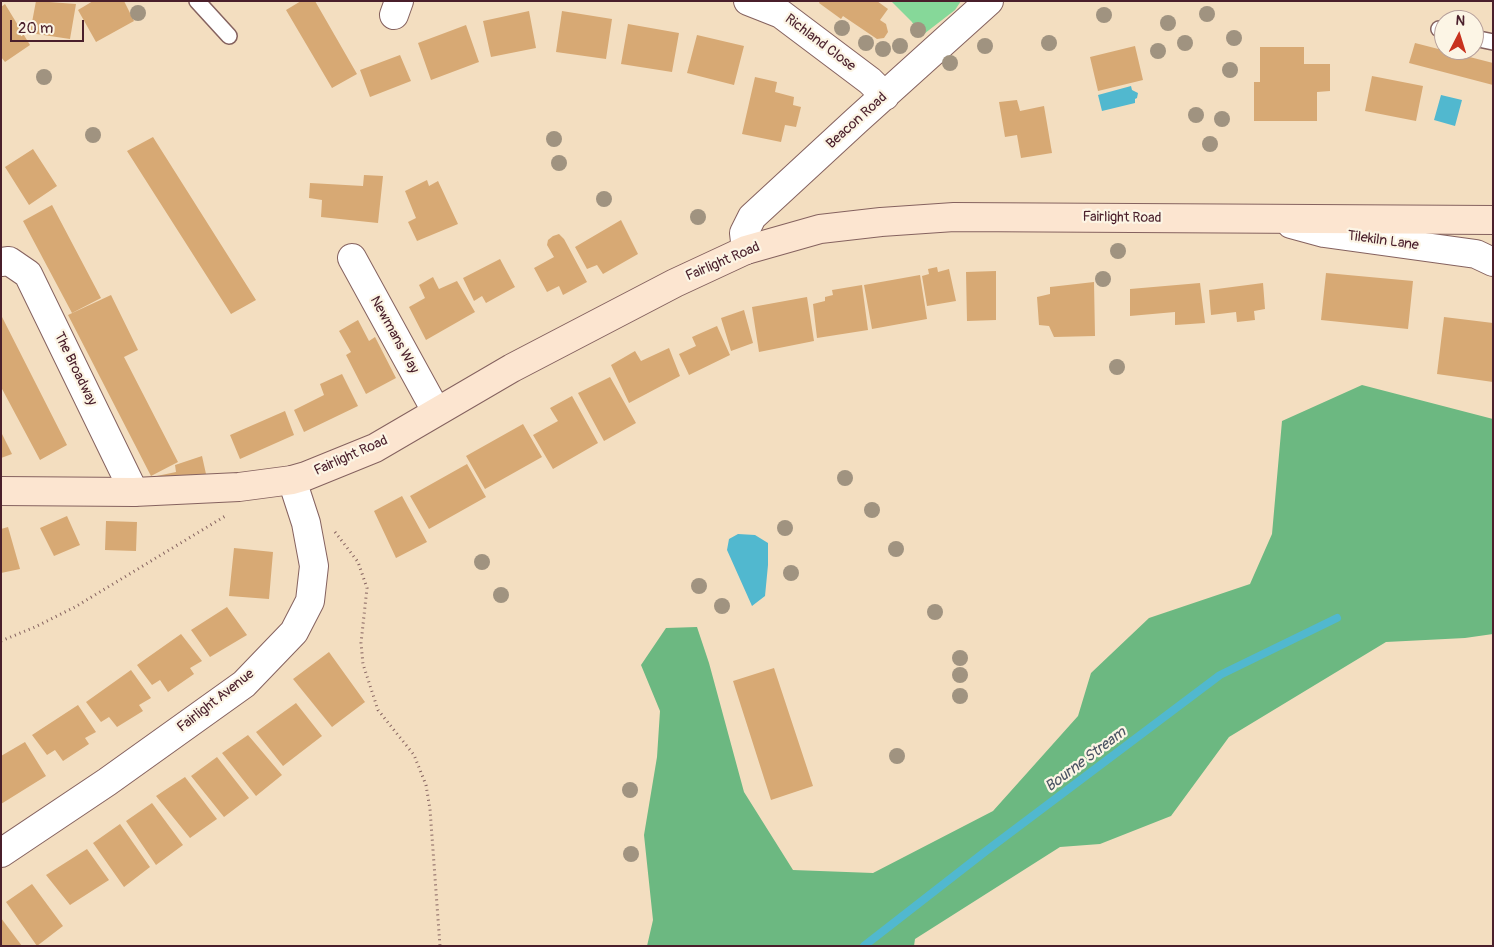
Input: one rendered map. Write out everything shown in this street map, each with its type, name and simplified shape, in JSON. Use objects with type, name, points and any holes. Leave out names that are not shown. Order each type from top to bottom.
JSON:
[{"type":"street","name":"Richland Close","points":[[748,1],[781,14],[870,81],[885,96]]},
{"type":"street","name":"Beacon Road","points":[[746,250],[744,233],[752,217],[989,1]]},
{"type":"street","name":"Fairlight Road","points":[[1,492],[134,492],[239,487],[292,480],[306,476],[376,448],[512,368],[676,282],[746,250],[820,229],[881,222],[954,217],[1493,220]]},
{"type":"street","name":"Tilekiln Lane","points":[[1272,219],[1324,233],[1476,254],[1493,262]]},
{"type":"street","name":"Newmans Way","points":[[352,258],[436,412]]},
{"type":"street","name":"The Broadway","points":[[1,262],[9,261],[28,274],[134,492]]},
{"type":"street","name":"Fairlight Avenue","points":[[1,853],[107,782],[244,684],[294,632],[310,601],[314,566],[306,523],[292,480]]},
{"type":"lane","points":[[197,1],[229,36]]},
{"type":"path","points":[[1,641],[75,607],[238,508],[239,487]]},
{"type":"path","points":[[329,525],[358,562],[367,588],[362,643],[363,664],[378,710],[414,755],[426,785],[430,809],[440,946]]},
{"type":"green space","points":[[891,1],[961,1],[955,10],[920,37],[912,22]]},
{"type":"green space","points":[[1362,385],[1493,419],[1493,634],[1465,638],[1386,642],[1229,737],[1171,816],[1100,844],[1060,847],[915,939],[914,946],[647,946],[653,920],[644,835],[657,757],[660,711],[641,665],[666,628],[697,627],[709,663],[744,792],[793,870],[873,873],[993,811],[1078,716],[1091,673],[1149,618],[1250,584],[1272,534],[1282,421]]},
{"type":"water","points":[[1131,86],[1132,90],[1138,93],[1135,103],[1102,111],[1098,95]]},
{"type":"water","points":[[1441,95],[1462,100],[1455,126],[1434,120]]},
{"type":"water","points":[[738,534],[755,535],[768,543],[765,596],[752,606],[727,550],[729,539]]},
{"type":"building","points":[[36,1],[76,4],[70,39],[30,33]]},
{"type":"building","points":[[93,1],[124,1],[134,21],[96,42],[78,10]]},
{"type":"building","points":[[301,1],[315,1],[357,74],[332,88],[286,10]]},
{"type":"building","points":[[820,1],[877,1],[888,9],[880,20],[886,24],[888,32],[884,38],[877,39],[843,16],[841,19],[819,3]]},
{"type":"building","points":[[5,4],[30,45],[5,62],[1,57],[1,7]]},
{"type":"building","points":[[529,11],[536,48],[491,57],[483,21]]},
{"type":"building","points":[[562,11],[612,19],[606,59],[556,52]]},
{"type":"building","points":[[628,24],[679,33],[672,72],[621,64]]},
{"type":"building","points":[[466,25],[479,62],[431,80],[418,43]]},
{"type":"building","points":[[697,35],[744,46],[734,85],[687,73]]},
{"type":"building","points":[[1415,43],[1434,48],[1434,60],[1481,60],[1493,63],[1493,85],[1409,63]]},
{"type":"building","points":[[1135,46],[1143,80],[1098,91],[1090,57]]},
{"type":"building","points":[[1260,47],[1304,47],[1304,64],[1330,64],[1330,91],[1317,92],[1317,121],[1254,121],[1254,82],[1260,82]]},
{"type":"building","points":[[400,55],[411,81],[370,97],[360,70]]},
{"type":"building","points":[[1372,76],[1423,86],[1416,121],[1365,111]]},
{"type":"building","points":[[755,77],[777,82],[775,92],[794,97],[793,105],[801,107],[796,127],[785,125],[781,142],[742,134]]},
{"type":"building","points":[[1017,100],[1020,111],[1044,106],[1052,153],[1021,158],[1017,135],[1005,137],[999,102]]},
{"type":"building","points":[[153,137],[256,300],[231,314],[127,151]]},
{"type":"building","points":[[33,149],[57,186],[29,205],[5,167]]},
{"type":"building","points":[[364,175],[383,176],[378,223],[321,217],[322,200],[309,198],[310,183],[363,186]]},
{"type":"building","points":[[427,180],[429,186],[438,181],[458,224],[417,241],[408,222],[416,218],[405,191]]},
{"type":"building","points":[[52,205],[101,298],[72,313],[23,221]]},
{"type":"building","points":[[621,220],[638,254],[603,274],[597,265],[587,269],[575,247]]},
{"type":"building","points":[[559,234],[564,239],[587,282],[563,295],[559,286],[547,292],[534,268],[554,257],[547,245],[548,240]]},
{"type":"building","points":[[500,259],[515,287],[486,303],[482,296],[474,301],[463,278]]},
{"type":"building","points":[[937,267],[938,272],[949,269],[956,301],[927,306],[922,276],[929,274],[928,269]]},
{"type":"building","points":[[996,271],[996,320],[967,321],[966,272]]},
{"type":"building","points":[[1326,273],[1413,281],[1408,329],[1321,320]]},
{"type":"building","points":[[920,275],[927,319],[872,329],[864,285]]},
{"type":"building","points":[[433,277],[439,289],[457,281],[475,312],[426,340],[409,307],[425,298],[419,285]]},
{"type":"building","points":[[1094,282],[1095,336],[1054,337],[1049,326],[1039,325],[1037,297],[1050,294],[1050,287]]},
{"type":"building","points":[[1200,283],[1205,323],[1175,325],[1175,312],[1130,316],[1130,289]]},
{"type":"building","points":[[1263,283],[1265,309],[1254,311],[1255,320],[1237,322],[1236,312],[1211,315],[1209,290]]},
{"type":"building","points":[[862,285],[868,330],[817,338],[813,304],[825,301],[825,297],[833,295],[832,290]]},
{"type":"building","points":[[111,295],[138,350],[124,357],[178,462],[151,476],[68,315]]},
{"type":"building","points":[[807,297],[814,341],[759,352],[752,307]]},
{"type":"building","points":[[744,310],[753,343],[731,351],[721,318]]},
{"type":"building","points":[[1,315],[67,445],[40,460],[1,387]]},
{"type":"building","points":[[1444,317],[1493,323],[1493,382],[1437,374]]},
{"type":"building","points":[[358,320],[369,341],[375,337],[396,378],[366,394],[346,355],[351,352],[339,331]]},
{"type":"building","points":[[717,326],[730,355],[689,375],[679,354],[696,346],[692,337]]},
{"type":"building","points":[[669,348],[680,376],[629,403],[611,365],[635,351],[641,361]]},
{"type":"building","points":[[342,374],[358,406],[304,432],[294,410],[324,395],[320,384]]},
{"type":"building","points":[[610,377],[636,423],[604,441],[578,393]]},
{"type":"building","points":[[572,396],[598,443],[553,469],[533,435],[558,421],[550,408]]},
{"type":"building","points":[[285,411],[294,435],[240,459],[230,435]]},
{"type":"building","points":[[523,424],[542,457],[485,489],[466,456]]},
{"type":"building","points":[[1,432],[12,454],[1,458]]},
{"type":"building","points":[[202,456],[208,483],[154,487],[152,477],[176,472],[175,465]]},
{"type":"building","points":[[467,464],[486,497],[429,529],[410,496]]},
{"type":"building","points":[[402,496],[427,542],[396,558],[374,511]]},
{"type":"building","points":[[67,516],[80,545],[54,556],[40,528]]},
{"type":"building","points":[[106,521],[137,522],[136,551],[105,550]]},
{"type":"building","points":[[8,527],[20,569],[1,573],[1,529]]},
{"type":"building","points":[[234,548],[273,552],[269,599],[229,596]]},
{"type":"building","points":[[227,607],[247,635],[210,657],[191,630]]},
{"type":"building","points":[[181,634],[202,661],[190,668],[194,674],[168,692],[160,680],[152,685],[137,665]]},
{"type":"building","points":[[329,652],[365,702],[332,727],[293,679]]},
{"type":"building","points":[[774,668],[813,786],[771,800],[733,681]]},
{"type":"building","points":[[131,670],[151,698],[139,705],[143,711],[117,727],[109,717],[101,722],[86,702]]},
{"type":"building","points":[[296,703],[322,736],[283,766],[256,732]]},
{"type":"building","points":[[78,705],[96,732],[85,738],[89,744],[63,761],[55,750],[47,755],[32,735]]},
{"type":"building","points":[[248,735],[282,775],[256,796],[222,753]]},
{"type":"building","points":[[25,742],[46,776],[1,804],[1,756]]},
{"type":"building","points":[[217,757],[249,798],[224,817],[191,776]]},
{"type":"building","points":[[185,777],[217,819],[190,838],[156,796]]},
{"type":"building","points":[[152,803],[183,845],[156,865],[126,821]]},
{"type":"building","points":[[120,824],[150,867],[124,887],[93,843]]},
{"type":"building","points":[[87,849],[109,880],[70,905],[46,875]]},
{"type":"building","points":[[32,884],[63,926],[37,946],[6,902]]},
{"type":"building","points":[[1,918],[22,946],[1,946]]},
{"type":"waterway","name":"Bourne Stream","points":[[864,946],[986,851],[1220,675],[1337,618]]}]
